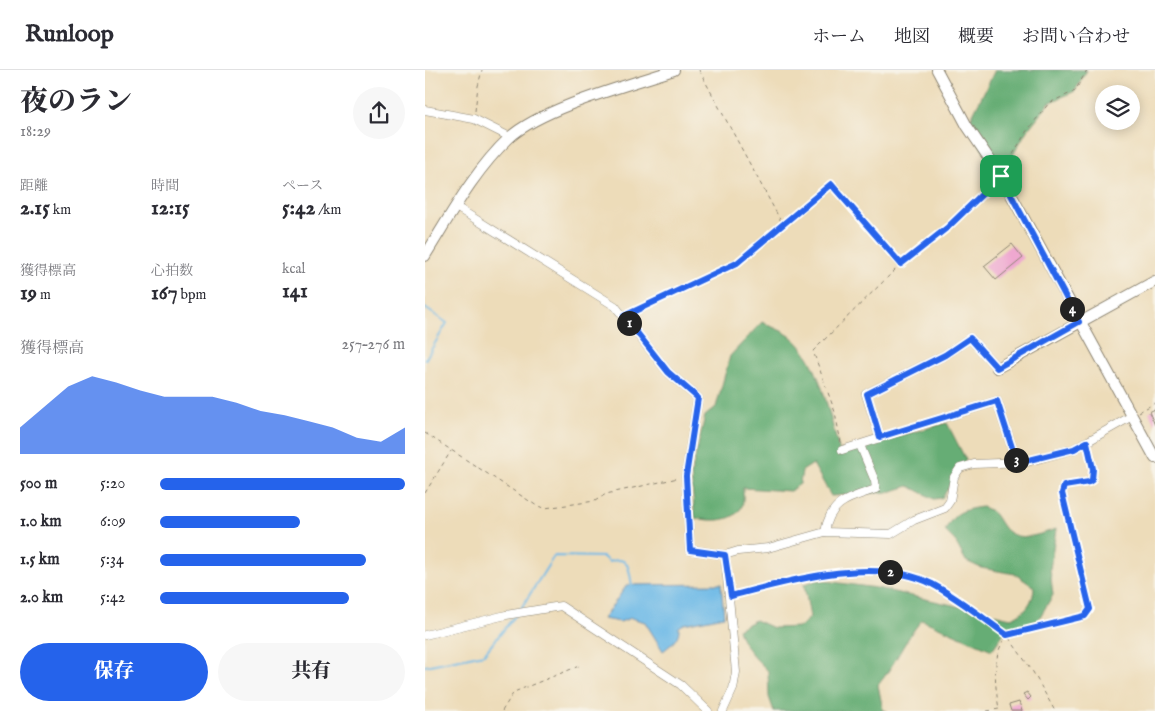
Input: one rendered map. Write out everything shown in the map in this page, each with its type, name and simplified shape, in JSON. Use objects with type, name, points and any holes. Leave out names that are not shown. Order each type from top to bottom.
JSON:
[{"type":"street","points":[[425,256],[479,172],[510,137],[531,123],[570,106],[675,70]]},
{"type":"street","points":[[937,70],[967,126],[1001,176],[1079,322],[1155,458]]},
{"type":"street","points":[[425,110],[474,119],[510,137]]},
{"type":"street","points":[[457,206],[615,306],[668,372],[698,398],[686,476],[690,550],[725,555],[738,551],[768,548],[825,532],[891,534],[914,520],[945,508],[950,501],[954,476],[960,468],[974,464],[1017,463],[1074,449],[1131,416]]},
{"type":"street","points":[[880,437],[867,394],[945,355],[970,338],[997,368],[1155,281]]},
{"type":"street","points":[[842,450],[997,401],[1017,463]]},
{"type":"street","points":[[825,532],[827,519],[836,505],[876,489],[875,481],[860,444]]},
{"type":"street","points":[[723,711],[733,689],[736,672],[731,596],[725,555]]},
{"type":"street","points":[[425,635],[506,615],[561,606],[681,685],[708,711]]},
{"type":"path","points":[[474,119],[482,70]]},
{"type":"path","points":[[699,70],[783,225]]},
{"type":"path","points":[[842,450],[835,412],[813,352],[901,264],[948,227],[1001,176],[1026,132],[1049,103],[1075,91],[1087,70]]},
{"type":"path","points":[[624,316],[737,263],[831,184],[901,264]]},
{"type":"path","points":[[1131,416],[1155,403]]},
{"type":"path","points":[[425,433],[537,506],[545,508],[595,501],[606,494],[686,476]]},
{"type":"path","points":[[987,711],[999,709],[995,687],[997,656],[1001,643],[1007,635],[1085,616],[1090,609],[1062,493],[1064,486],[1092,480],[1093,469],[1087,442]]},
{"type":"path","points":[[425,493],[451,450]]},
{"type":"path","points":[[731,596],[793,581],[849,573],[901,573],[931,583],[1007,635],[1033,672],[1055,711]]},
{"type":"path","points":[[503,711],[514,692],[579,666]]},
{"type":"green space","points":[[995,70],[1087,70],[1075,91],[1049,103],[1026,132],[1001,176],[967,126]]},
{"type":"green space","points":[[762,322],[790,336],[801,346],[809,359],[823,389],[840,452],[947,423],[966,460],[942,498],[934,499],[909,486],[889,492],[831,496],[813,464],[802,471],[800,484],[790,491],[743,488],[742,506],[737,513],[727,519],[720,520],[695,518],[691,475],[705,416],[716,407],[730,356]]},
{"type":"green space","points":[[982,507],[993,513],[1004,528],[1016,536],[1029,536],[1056,529],[1050,569],[1053,595],[1038,620],[1006,630],[992,650],[922,620],[878,685],[883,710],[887,711],[774,711],[769,697],[768,671],[746,647],[738,629],[755,620],[773,628],[800,627],[810,617],[804,584],[818,580],[876,588],[1011,618],[1021,613],[1030,602],[1034,587],[1015,574],[981,568],[966,561],[955,541],[945,531],[959,513]]},
{"type":"water","points":[[721,584],[724,616],[684,624],[679,627],[678,635],[674,641],[663,651],[645,622],[631,618],[620,622],[603,619],[627,585]]},
{"type":"building","points":[[1012,244],[1023,258],[996,280],[984,266]]},
{"type":"building","points":[[1155,409],[1155,425],[1149,412]]},
{"type":"building","points":[[1027,692],[1031,697],[1028,700],[1023,694]]},
{"type":"building","points":[[1019,702],[1022,711],[1011,711],[1009,705]]},
{"type":"waterway","points":[[425,308],[447,323],[425,360]]},
{"type":"waterway","points":[[520,610],[554,556],[603,557],[609,562],[621,560],[625,562],[629,569],[632,586]]},
{"type":"waterway","points":[[425,666],[484,654],[515,616]]},
{"type":"route","points":[[1001,176],[1079,322],[997,368],[970,338],[945,355],[867,394],[880,437],[997,401],[1017,463],[1074,449],[1087,442],[1094,475],[1092,480],[1064,486],[1062,489],[1062,499],[1090,609],[1085,616],[1007,635],[931,583],[901,573],[887,572],[858,572],[801,580],[731,596],[725,555],[690,550],[687,526],[686,476],[698,398],[668,372],[636,334],[624,316],[737,263],[831,184],[901,264],[948,227],[1001,176]]}]
